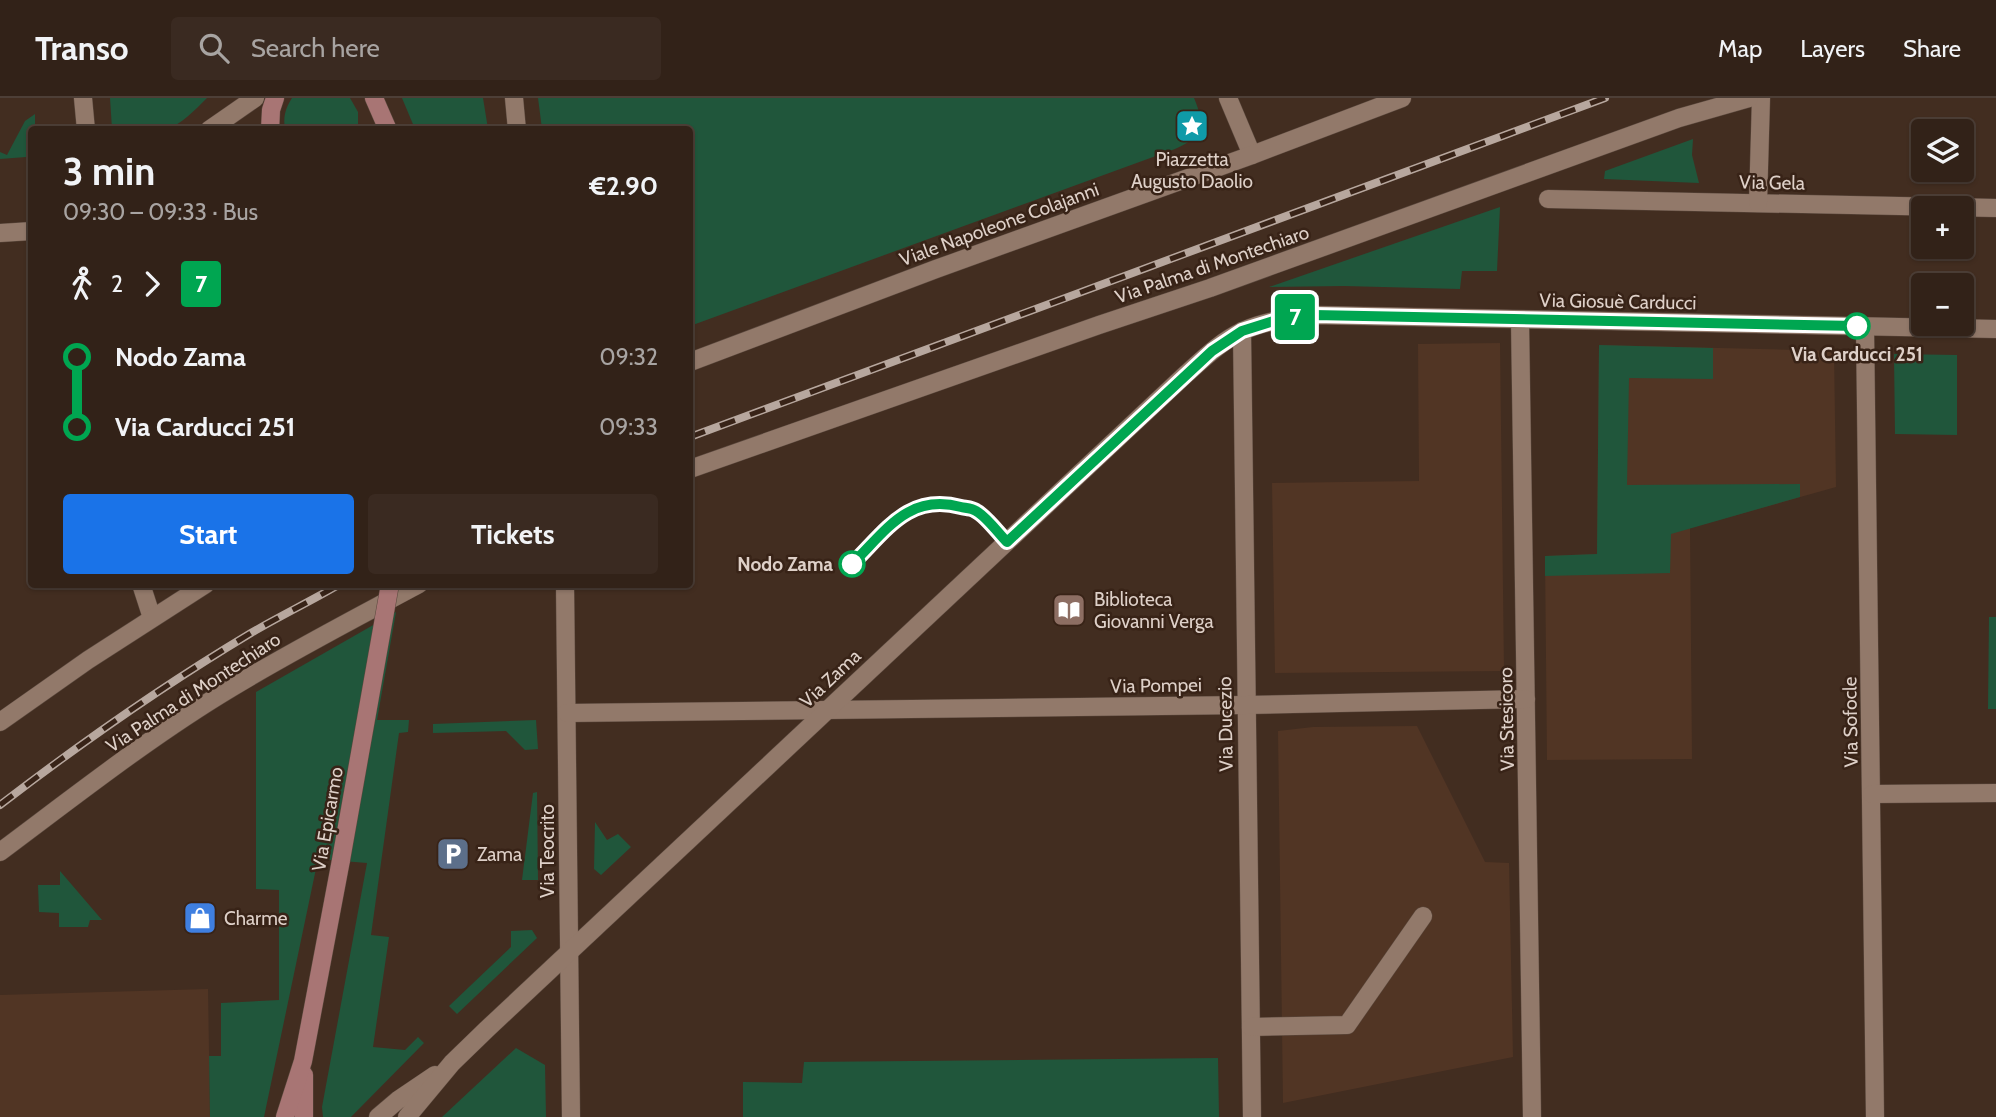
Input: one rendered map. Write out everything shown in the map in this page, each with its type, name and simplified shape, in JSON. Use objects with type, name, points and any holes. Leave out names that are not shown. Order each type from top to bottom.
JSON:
[{"type":"main road","points":[[375,98],[379,126]]},
{"type":"main road","points":[[375,98],[386,126]]},
{"type":"main road","points":[[270,126],[272,102]]},
{"type":"main road","name":"Via Epicarmo","points":[[303,1061],[389,588]]},
{"type":"main road","points":[[285,1117],[303,1061]]},
{"type":"main road","points":[[303,1061],[304,1117]]},
{"type":"street","points":[[83,98],[86,126]]},
{"type":"street","points":[[210,126],[230,98]]},
{"type":"street","points":[[213,126],[255,98]]},
{"type":"street","points":[[513,98],[516,126]]},
{"type":"street","points":[[1228,98],[1252,155]]},
{"type":"street","name":"Viale Napoleone Colajanni","points":[[693,361],[1402,98]]},
{"type":"street","name":"Via Palma di Montechiaro","points":[[693,468],[1210,288],[1679,118],[1749,98]]},
{"type":"street","points":[[1758,203],[1761,98]]},
{"type":"street","name":"Via Gela","points":[[1548,199],[1996,208]]},
{"type":"street","points":[[0,233],[28,231]]},
{"type":"street","name":"Via Giosuè Carducci","points":[[1242,331],[1277,320],[1314,315],[1996,329]]},
{"type":"street","name":"Via Stesicoro","points":[[1520,320],[1532,1117]]},
{"type":"street","name":"Via Sofocle","points":[[1865,327],[1875,1117]]},
{"type":"street","name":"Via Ducezio","points":[[1242,331],[1252,1117]]},
{"type":"street","name":"Via Zama","points":[[452,1063],[611,910],[1185,375],[1212,351],[1242,331]]},
{"type":"street","points":[[142,588],[152,618]]},
{"type":"street","points":[[0,722],[200,588]]},
{"type":"street","name":"Via Palma di Montechiaro","points":[[0,852],[118,764],[230,689],[412,588]]},
{"type":"street","name":"Via Teocrito","points":[[565,588],[571,1117]]},
{"type":"street","name":"Via Pompei","points":[[567,713],[1526,699]]},
{"type":"street","points":[[1872,794],[1996,793]]},
{"type":"street","points":[[1251,1027],[1347,1025],[1423,916]]},
{"type":"street","points":[[378,1117],[452,1063]]},
{"type":"street","points":[[407,1117],[452,1063]]},
{"type":"shaded area","points":[[1500,343],[1504,671],[1275,673],[1272,483],[1419,481],[1418,344]]},
{"type":"shaded area","points":[[1599,345],[1834,351],[1836,487],[1690,528],[1692,759],[1547,760],[1545,556],[1597,554]]},
{"type":"shaded area","points":[[1417,726],[1485,862],[1509,863],[1513,1057],[1283,1103],[1278,731],[1313,727]]},
{"type":"shaded area","points":[[208,989],[210,1117],[0,1117],[0,995]]},
{"type":"green space","points":[[110,98],[207,98],[173,126],[112,126]]},
{"type":"green space","points":[[292,98],[350,98],[358,112],[358,126],[285,126]]},
{"type":"green space","points":[[402,98],[483,98],[488,126],[414,126]]},
{"type":"green space","points":[[538,98],[1194,98],[1201,123],[1200,130],[1192,140],[1175,149],[693,325],[693,126],[542,126]]},
{"type":"green space","points":[[35,114],[35,126],[28,126],[28,156],[0,159],[0,152],[7,155],[25,121]]},
{"type":"green space","points":[[1693,139],[1692,155],[1699,183],[1604,179],[1605,171]]},
{"type":"green space","points":[[1500,207],[1497,271],[1462,271],[1460,289],[1269,287]]},
{"type":"green space","points":[[1599,345],[1713,348],[1713,379],[1629,378],[1627,485],[1800,484],[1800,497],[1671,534],[1670,573],[1545,576],[1545,556],[1597,554]]},
{"type":"green space","points":[[1894,354],[1957,355],[1957,435],[1895,434]]},
{"type":"green space","points":[[396,612],[377,720],[409,720],[408,732],[399,733],[371,935],[389,937],[373,1047],[405,1050],[418,1037],[424,1043],[351,1117],[323,1117],[322,1107],[367,863],[318,859],[264,1117],[210,1117],[209,1056],[221,1056],[221,1003],[279,1000],[279,890],[256,889],[256,692]]},
{"type":"green space","points":[[1989,617],[1996,617],[1996,709],[1988,709]]},
{"type":"green space","points":[[536,720],[538,749],[525,750],[506,731],[433,733],[433,724]]},
{"type":"green space","points":[[537,792],[538,880],[522,880],[533,793]]},
{"type":"green space","points":[[595,822],[607,840],[618,834],[631,847],[601,875],[594,869]]},
{"type":"green space","points":[[60,871],[102,920],[90,920],[88,927],[59,927],[59,913],[39,912],[38,885],[60,885]]},
{"type":"green space","points":[[532,930],[537,938],[457,1014],[449,1006],[511,947],[511,931]]},
{"type":"green space","points":[[516,1048],[545,1065],[546,1117],[442,1117]]},
{"type":"green space","points":[[1218,1058],[1219,1117],[743,1117],[743,1082],[802,1083],[804,1062]]},
{"type":"railway","points":[[693,436],[1605,98]]},
{"type":"railway","points":[[0,805],[92,737],[186,673],[333,588]]},
{"type":"bus line","name":"7","points":[[852,564],[905,512],[933,503],[977,511],[1007,542],[1212,351],[1242,331],[1277,320],[1314,315],[1857,326]]},
{"type":"place","name":"Piazzetta Augusto Daolio","points":[[1192,126]]},
{"type":"place","name":"Via Carducci 251","points":[[1857,326]]},
{"type":"place","name":"Nodo Zama","points":[[852,564]]},
{"type":"place","name":"Biblioteca Giovanni Verga","points":[[1069,610]]},
{"type":"place","name":"Zama","points":[[453,854]]},
{"type":"place","name":"Charme","points":[[200,918]]}]
